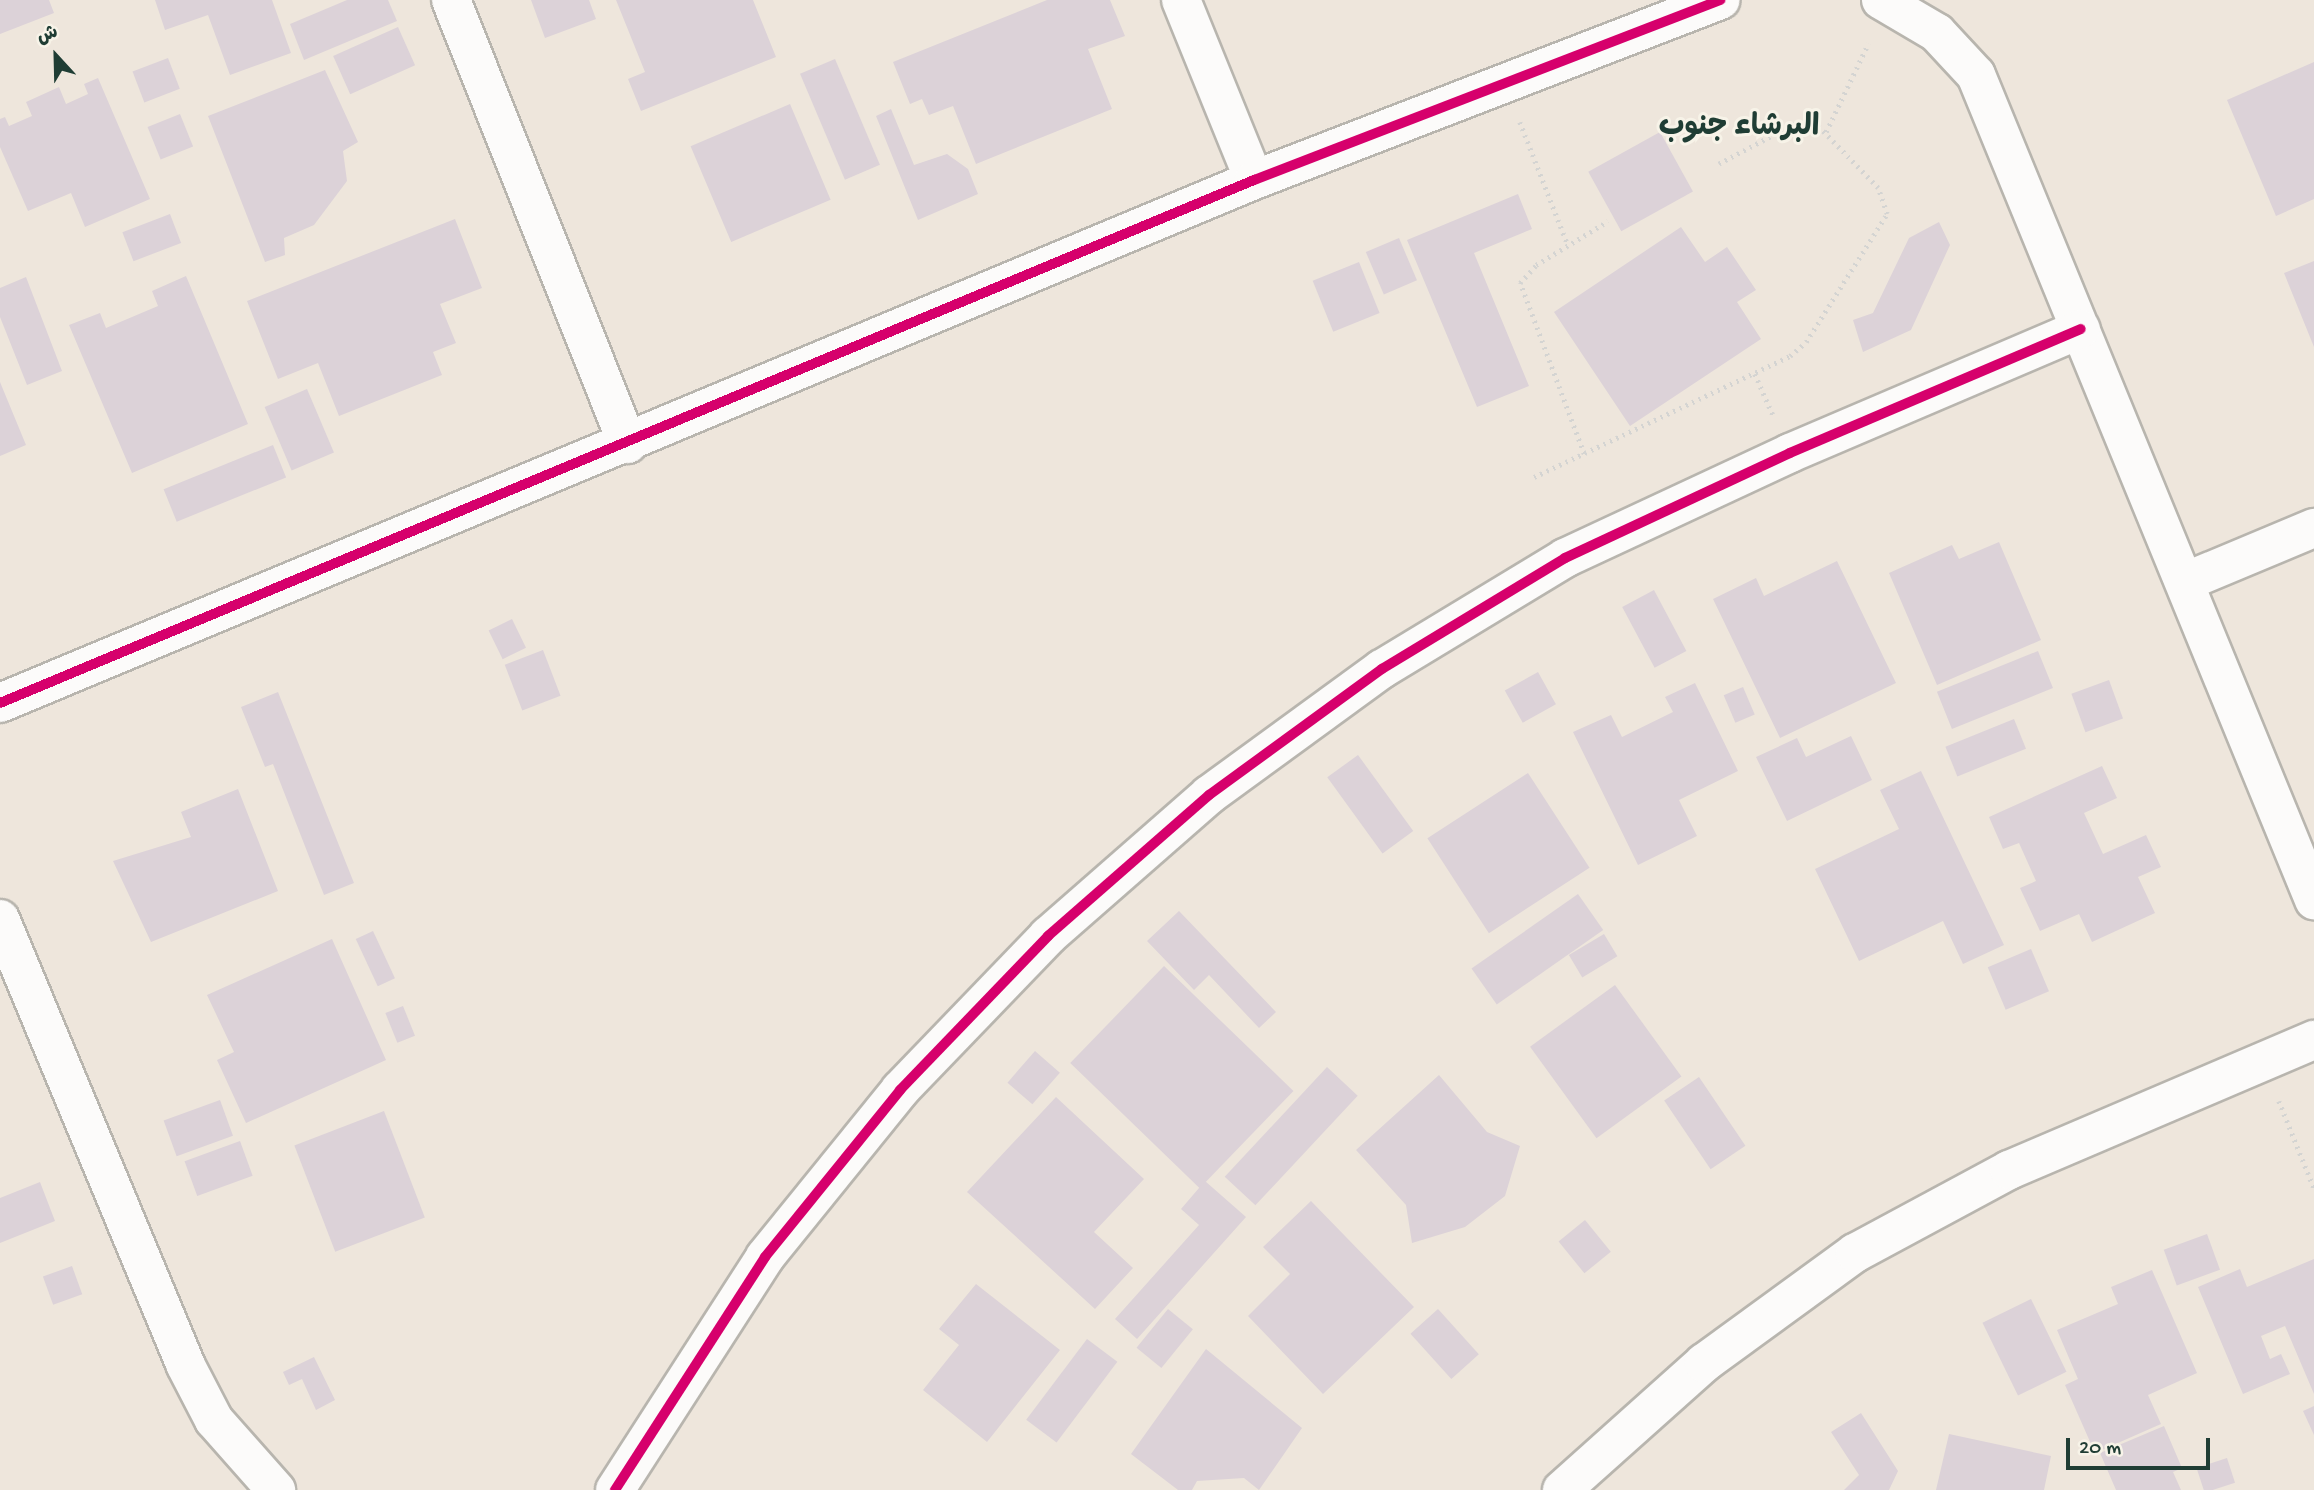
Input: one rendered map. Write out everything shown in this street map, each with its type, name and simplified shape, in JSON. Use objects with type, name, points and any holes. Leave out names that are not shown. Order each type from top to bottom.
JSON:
[{"type":"street","points":[[451,0],[628,444]]},
{"type":"street","points":[[1181,0],[1254,180]]},
{"type":"street","points":[[0,703],[628,444],[1254,180],[1720,0]]},
{"type":"street","points":[[1887,1],[1937,33],[1976,75],[2187,581],[2314,900]]},
{"type":"street","points":[[615,1490],[765,1257],[900,1090],[1048,936],[1209,795],[1382,669],[1565,558],[1790,453],[2081,329]]},
{"type":"street","points":[[2187,581],[2314,528]]},
{"type":"street","points":[[0,919],[185,1364],[214,1420],[276,1490]]},
{"type":"street","points":[[1562,1490],[1704,1363],[1856,1253],[2009,1170],[2314,1040]]},
{"type":"path","points":[[1826,132],[1887,1]]},
{"type":"path","points":[[1504,82],[1568,245]]},
{"type":"path","points":[[1534,477],[1790,356],[1806,342],[1887,215],[1878,187],[1826,132],[1806,122],[1795,124],[1719,164]]},
{"type":"path","points":[[1584,454],[1520,295],[1526,272],[1608,221]]},
{"type":"path","points":[[2263,1061],[2314,1188]]},
{"type":"building","points":[[0,0],[49,0],[54,13],[0,34]]},
{"type":"building","points":[[155,0],[272,0],[291,53],[230,75],[208,15],[165,30]]},
{"type":"building","points":[[347,0],[388,0],[397,21],[304,60],[290,24]]},
{"type":"building","points":[[531,0],[589,0],[596,19],[545,38]]},
{"type":"building","points":[[616,0],[753,0],[776,57],[641,111],[628,79],[645,72]]},
{"type":"building","points":[[1047,0],[1110,0],[1125,36],[1088,49],[1112,109],[976,164],[953,106],[929,115],[922,99],[910,104],[893,62]]},
{"type":"building","points":[[398,27],[415,65],[350,94],[333,56]]},
{"type":"building","points":[[168,58],[180,89],[144,102],[133,72]]},
{"type":"building","points":[[835,59],[880,165],[845,180],[800,74]]},
{"type":"building","points":[[2314,62],[2314,199],[2276,216],[2227,100]]},
{"type":"building","points":[[325,70],[358,142],[343,151],[347,181],[314,225],[284,238],[285,255],[265,262],[208,116]]},
{"type":"building","points":[[98,78],[150,199],[85,227],[71,193],[28,211],[0,147],[0,119],[5,117],[9,126],[32,116],[26,102],[59,87],[66,104],[88,94],[84,84]]},
{"type":"building","points":[[790,104],[831,200],[731,242],[691,146]]},
{"type":"building","points":[[891,109],[914,165],[947,154],[968,169],[978,194],[918,220],[876,116]]},
{"type":"building","points":[[180,114],[193,146],[161,160],[148,127]]},
{"type":"building","points":[[1660,132],[1693,191],[1621,231],[1588,172]]},
{"type":"building","points":[[1518,194],[1532,229],[1474,253],[1529,386],[1477,407],[1407,240]]},
{"type":"building","points":[[170,214],[181,243],[133,261],[122,232]]},
{"type":"building","points":[[455,219],[482,288],[440,304],[456,343],[433,352],[442,375],[339,416],[318,363],[278,379],[247,301]]},
{"type":"building","points":[[1939,222],[1950,245],[1911,330],[1863,352],[1853,320],[1873,313],[1909,238]]},
{"type":"building","points":[[1681,227],[1705,262],[1727,247],[1756,290],[1737,302],[1761,339],[1630,426],[1554,312]]},
{"type":"building","points":[[1399,238],[1417,280],[1384,294],[1366,252]]},
{"type":"building","points":[[2314,261],[2314,347],[2284,273]]},
{"type":"building","points":[[1359,262],[1380,313],[1333,332],[1313,281]]},
{"type":"building","points":[[186,276],[248,424],[132,473],[69,325],[100,313],[106,328],[158,306],[152,291]]},
{"type":"building","points":[[26,277],[62,371],[27,385],[0,317],[0,288]]},
{"type":"building","points":[[0,382],[26,445],[0,456]]},
{"type":"building","points":[[307,389],[334,453],[292,470],[265,407]]},
{"type":"building","points":[[273,445],[286,477],[177,522],[164,489]]},
{"type":"building","points":[[1999,542],[2041,640],[1937,685],[1889,573],[1952,545],[1959,559]]},
{"type":"building","points":[[1837,561],[1896,683],[1780,738],[1713,599],[1756,578],[1764,596]]},
{"type":"building","points":[[1654,590],[1686,651],[1655,668],[1622,607]]},
{"type":"building","points":[[512,619],[526,648],[503,659],[489,630]]},
{"type":"building","points":[[543,650],[561,696],[522,710],[505,665]]},
{"type":"building","points":[[2038,651],[2053,688],[1952,729],[1937,692]]},
{"type":"building","points":[[1538,672],[1556,704],[1523,723],[1505,690]]},
{"type":"building","points":[[2109,680],[2123,719],[2085,732],[2071,694]]},
{"type":"building","points":[[1695,683],[1738,771],[1679,800],[1697,836],[1638,865],[1573,732],[1611,715],[1622,737],[1673,712],[1665,697]]},
{"type":"building","points":[[1743,687],[1755,715],[1735,723],[1724,695]]},
{"type":"building","points":[[278,692],[354,883],[324,895],[273,764],[265,767],[241,707]]},
{"type":"building","points":[[2014,719],[2026,749],[1957,776],[1945,747]]},
{"type":"building","points":[[1851,736],[1872,780],[1787,821],[1756,757],[1797,738],[1806,757]]},
{"type":"building","points":[[1358,755],[1413,831],[1383,853],[1327,777]]},
{"type":"building","points":[[2102,766],[2117,798],[2084,813],[2103,854],[2146,835],[2161,867],[2138,877],[2155,913],[2092,942],[2079,914],[2040,931],[2020,888],[2036,881],[2019,843],[2003,849],[1989,817]]},
{"type":"building","points":[[1921,771],[2004,945],[1963,964],[1943,921],[1859,961],[1815,869],[1899,829],[1880,790]]},
{"type":"building","points":[[1528,773],[1590,868],[1489,933],[1427,838]]},
{"type":"building","points":[[238,789],[278,891],[151,942],[113,861],[191,837],[181,812]]},
{"type":"building","points":[[1578,894],[1603,930],[1497,1005],[1472,969]]},
{"type":"building","points":[[1179,911],[1276,1012],[1259,1028],[1209,975],[1194,990],[1147,941]]},
{"type":"building","points":[[373,931],[395,978],[378,986],[356,939]]},
{"type":"building","points":[[1604,934],[1617,956],[1582,977],[1569,955]]},
{"type":"building","points":[[332,939],[386,1060],[246,1123],[217,1060],[234,1052],[207,995]]},
{"type":"building","points":[[2031,949],[2049,991],[2006,1010],[1988,967]]},
{"type":"building","points":[[1164,966],[1293,1091],[1200,1188],[1070,1063]]},
{"type":"building","points":[[1615,985],[1681,1076],[1596,1138],[1530,1047]]},
{"type":"building","points":[[403,1006],[415,1036],[397,1043],[385,1013]]},
{"type":"building","points":[[1035,1051],[1060,1073],[1032,1104],[1007,1083]]},
{"type":"building","points":[[1327,1067],[1358,1096],[1255,1205],[1225,1177]]},
{"type":"building","points":[[1439,1075],[1487,1132],[1520,1146],[1505,1196],[1465,1227],[1412,1243],[1406,1205],[1356,1150]]},
{"type":"building","points":[[1699,1077],[1745,1146],[1711,1169],[1664,1100]]},
{"type":"building","points":[[1056,1097],[1144,1179],[1094,1232],[1133,1268],[1095,1309],[967,1192]]},
{"type":"building","points":[[220,1100],[233,1136],[177,1156],[164,1121]]},
{"type":"building","points":[[384,1111],[425,1217],[335,1252],[294,1145]]},
{"type":"building","points":[[240,1141],[253,1176],[197,1196],[185,1161]]},
{"type":"building","points":[[1205,1181],[1246,1217],[1137,1339],[1115,1319],[1199,1225],[1181,1209]]},
{"type":"building","points":[[40,1182],[55,1221],[0,1243],[0,1198]]},
{"type":"building","points":[[1311,1201],[1414,1307],[1323,1394],[1248,1316],[1290,1274],[1263,1247]]},
{"type":"building","points":[[1585,1220],[1611,1252],[1584,1273],[1559,1241]]},
{"type":"building","points":[[2207,1234],[2220,1270],[2177,1285],[2164,1250]]},
{"type":"building","points":[[2314,1259],[2314,1394],[2285,1326],[2261,1336],[2270,1359],[2281,1354],[2290,1374],[2243,1394],[2198,1287],[2240,1269],[2247,1287]]},
{"type":"building","points":[[72,1266],[82,1294],[53,1305],[43,1277]]},
{"type":"building","points":[[2152,1270],[2197,1373],[2148,1395],[2161,1424],[2095,1453],[2065,1385],[2078,1379],[2057,1330],[2118,1304],[2111,1287]]},
{"type":"building","points":[[976,1284],[1060,1350],[987,1442],[923,1390],[959,1345],[939,1329]]},
{"type":"building","points":[[2031,1299],[2067,1372],[2018,1395],[1982,1323]]},
{"type":"building","points":[[1168,1309],[1193,1329],[1161,1368],[1137,1348]]},
{"type":"building","points":[[1438,1309],[1479,1354],[1451,1379],[1411,1334]]},
{"type":"building","points":[[1087,1339],[1117,1362],[1057,1443],[1026,1420]]},
{"type":"building","points":[[1206,1349],[1302,1428],[1259,1490],[1244,1478],[1197,1481],[1192,1490],[1178,1490],[1131,1454]]},
{"type":"building","points":[[314,1357],[335,1400],[316,1410],[302,1379],[289,1385],[283,1372]]},
{"type":"building","points":[[2314,1406],[2314,1435],[2303,1411]]},
{"type":"building","points":[[1861,1413],[1898,1471],[1889,1490],[1844,1490],[1859,1475],[1831,1432]]},
{"type":"building","points":[[2164,1426],[2182,1468],[2173,1472],[2181,1490],[2116,1490],[2100,1453]]},
{"type":"building","points":[[1949,1434],[2051,1456],[2044,1490],[1936,1490]]},
{"type":"building","points":[[2227,1458],[2235,1483],[2204,1490],[2197,1468]]},
{"type":"cycle path","points":[[0,703],[1254,180],[1720,0]]},
{"type":"cycle path","points":[[615,1490],[765,1257],[900,1090],[1048,936],[1209,795],[1382,669],[1565,558],[1790,453],[2081,329]]},
{"type":"district","name":"البرشاء جنوب","points":[[1739,129]]}]
